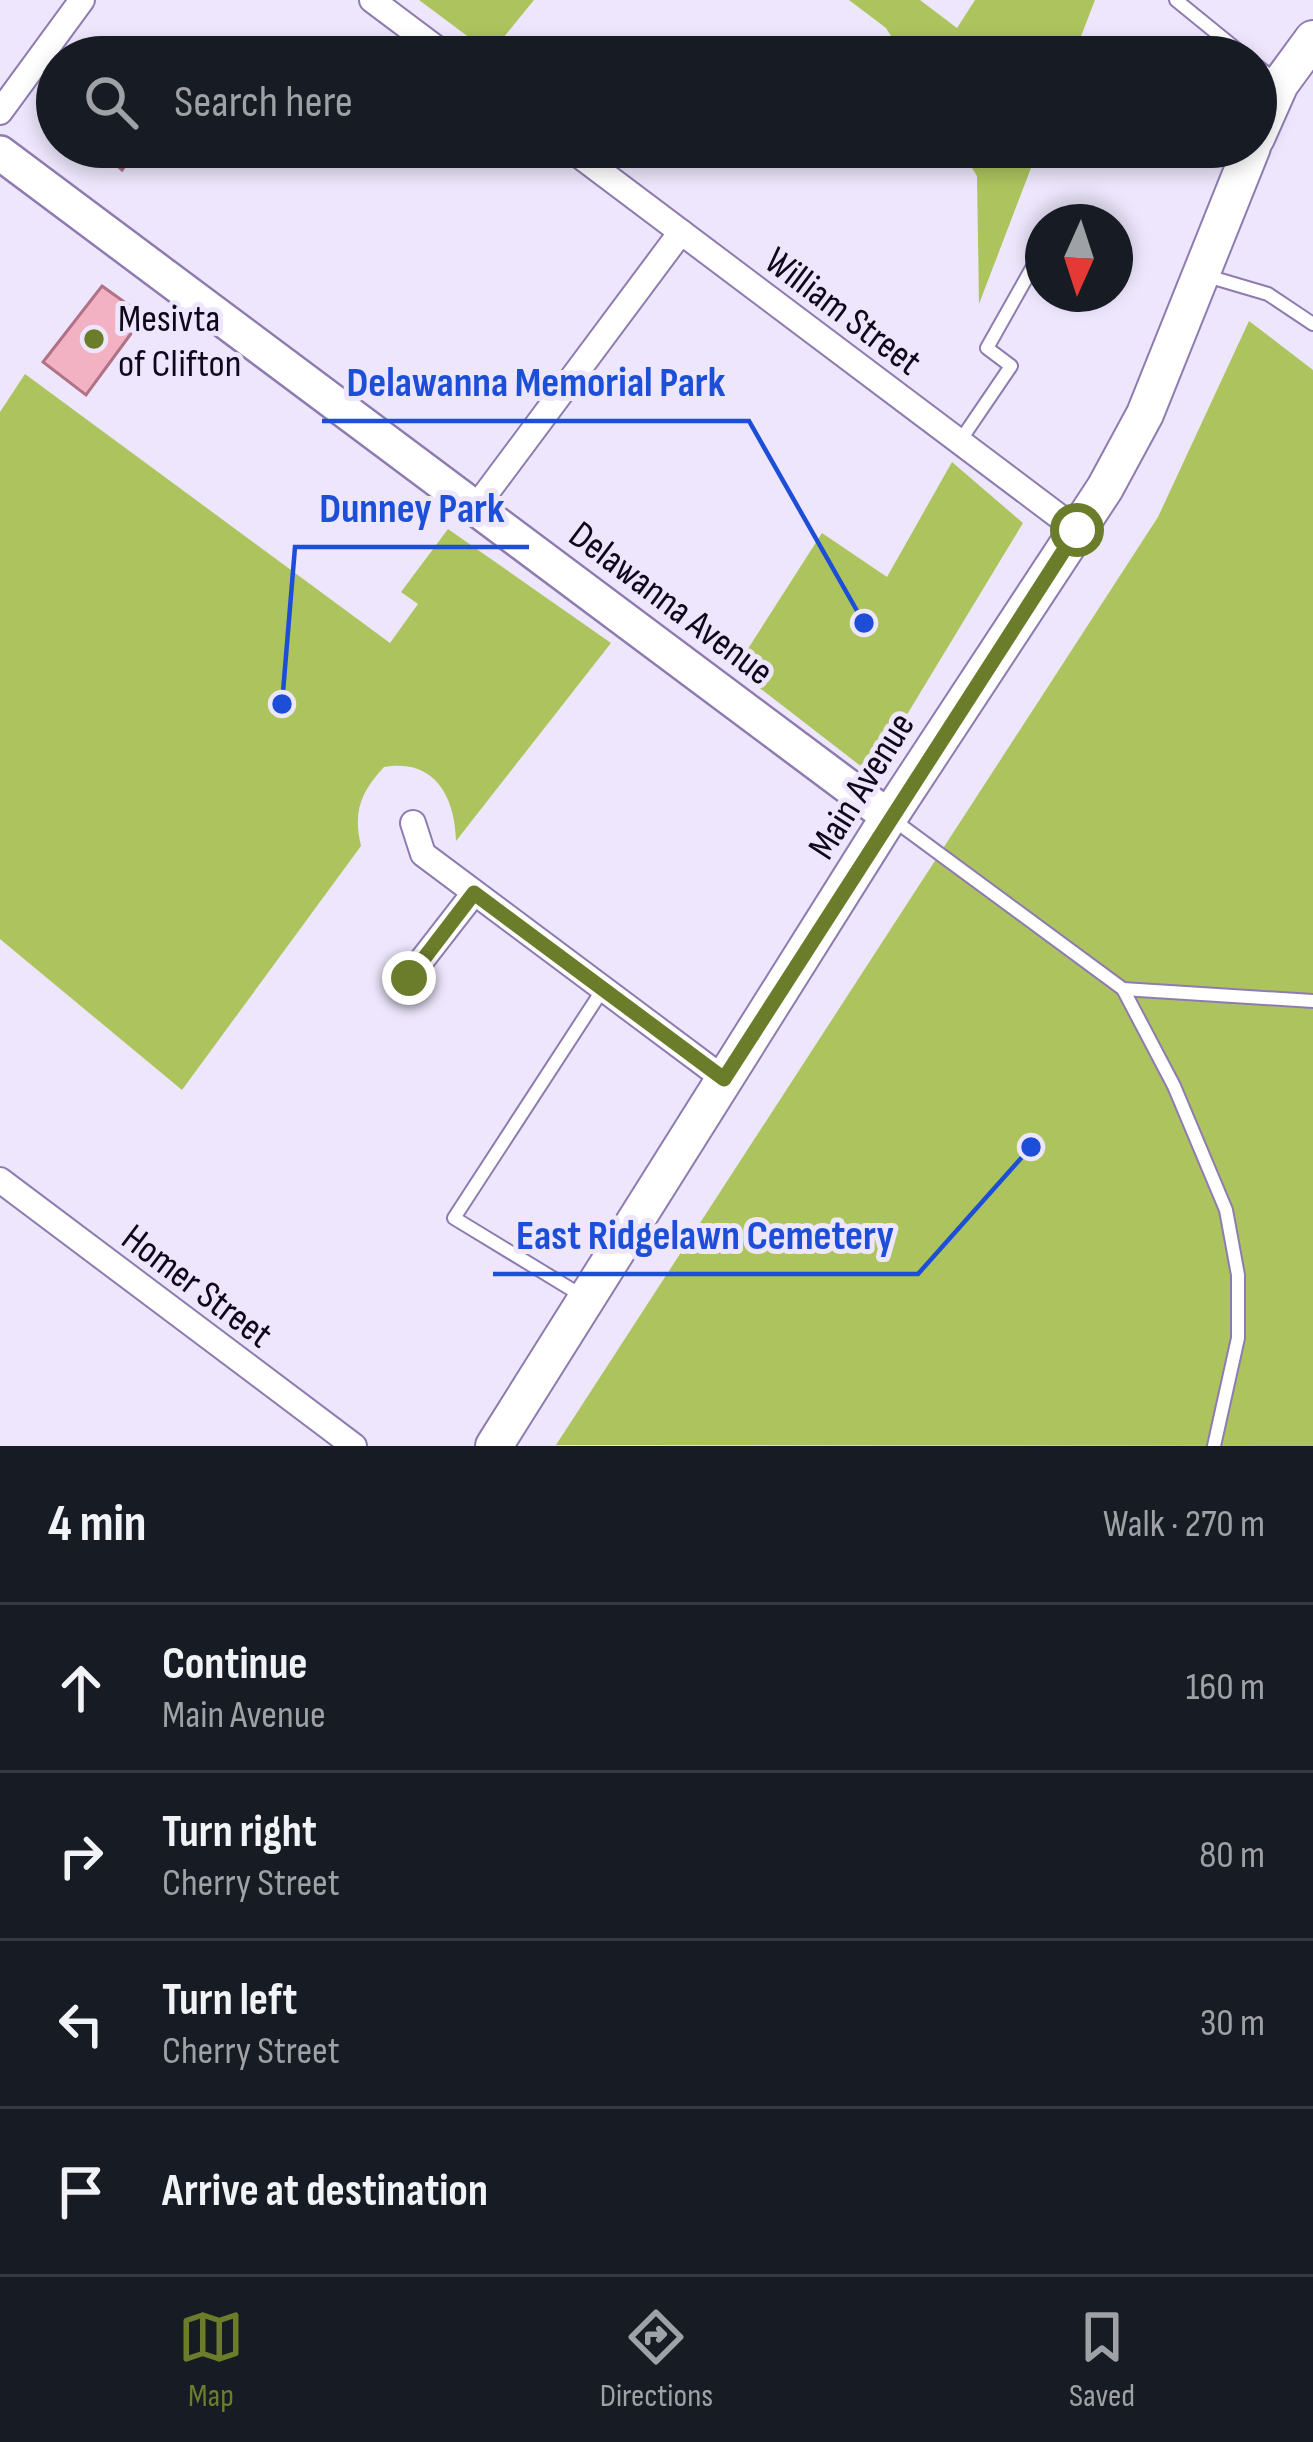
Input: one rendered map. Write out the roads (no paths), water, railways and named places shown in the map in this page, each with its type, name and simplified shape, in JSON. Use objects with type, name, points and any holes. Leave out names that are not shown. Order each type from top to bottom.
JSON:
[{"type":"main road","points":[[1277,67],[1313,39]]},
{"type":"main road","name":"Main Avenue","points":[[494,1446],[889,817],[1077,530],[1145,414],[1244,168]]},
{"type":"street","points":[[56,36],[82,0]]},
{"type":"street","points":[[372,0],[420,36]]},
{"type":"street","points":[[0,112],[36,63]]},
{"type":"street","name":"Delawanna Avenue","points":[[0,153],[889,817]]},
{"type":"street","name":"William Street","points":[[596,168],[1077,530]]},
{"type":"street","points":[[476,507],[681,232]]},
{"type":"street","points":[[412,823],[423,854],[724,1079]]},
{"type":"street","points":[[409,978],[474,893]]},
{"type":"street","name":"Homer Street","points":[[0,1180],[353,1446]]},
{"type":"lane","points":[[1175,0],[1220,36]]},
{"type":"lane","points":[[1201,274],[1268,294],[1311,317]]},
{"type":"lane","points":[[959,442],[1011,366],[987,348],[1025,281]]},
{"type":"lane","points":[[889,817],[1123,989],[1203,1146],[1226,1210],[1238,1275],[1238,1339],[1214,1446]]},
{"type":"lane","points":[[586,1298],[454,1218],[603,989]]},
{"type":"lane","points":[[1123,989],[1232,1000],[1313,1001]]},
{"type":"place","name":"Mesivta of Clifton","points":[[94,339]]},
{"type":"place","name":"Delawanna Memorial Park","points":[[864,623]]},
{"type":"place","name":"Dunney Park","points":[[282,704]]},
{"type":"place","name":"East Ridgelawn Cemetery","points":[[1031,1147]]}]
